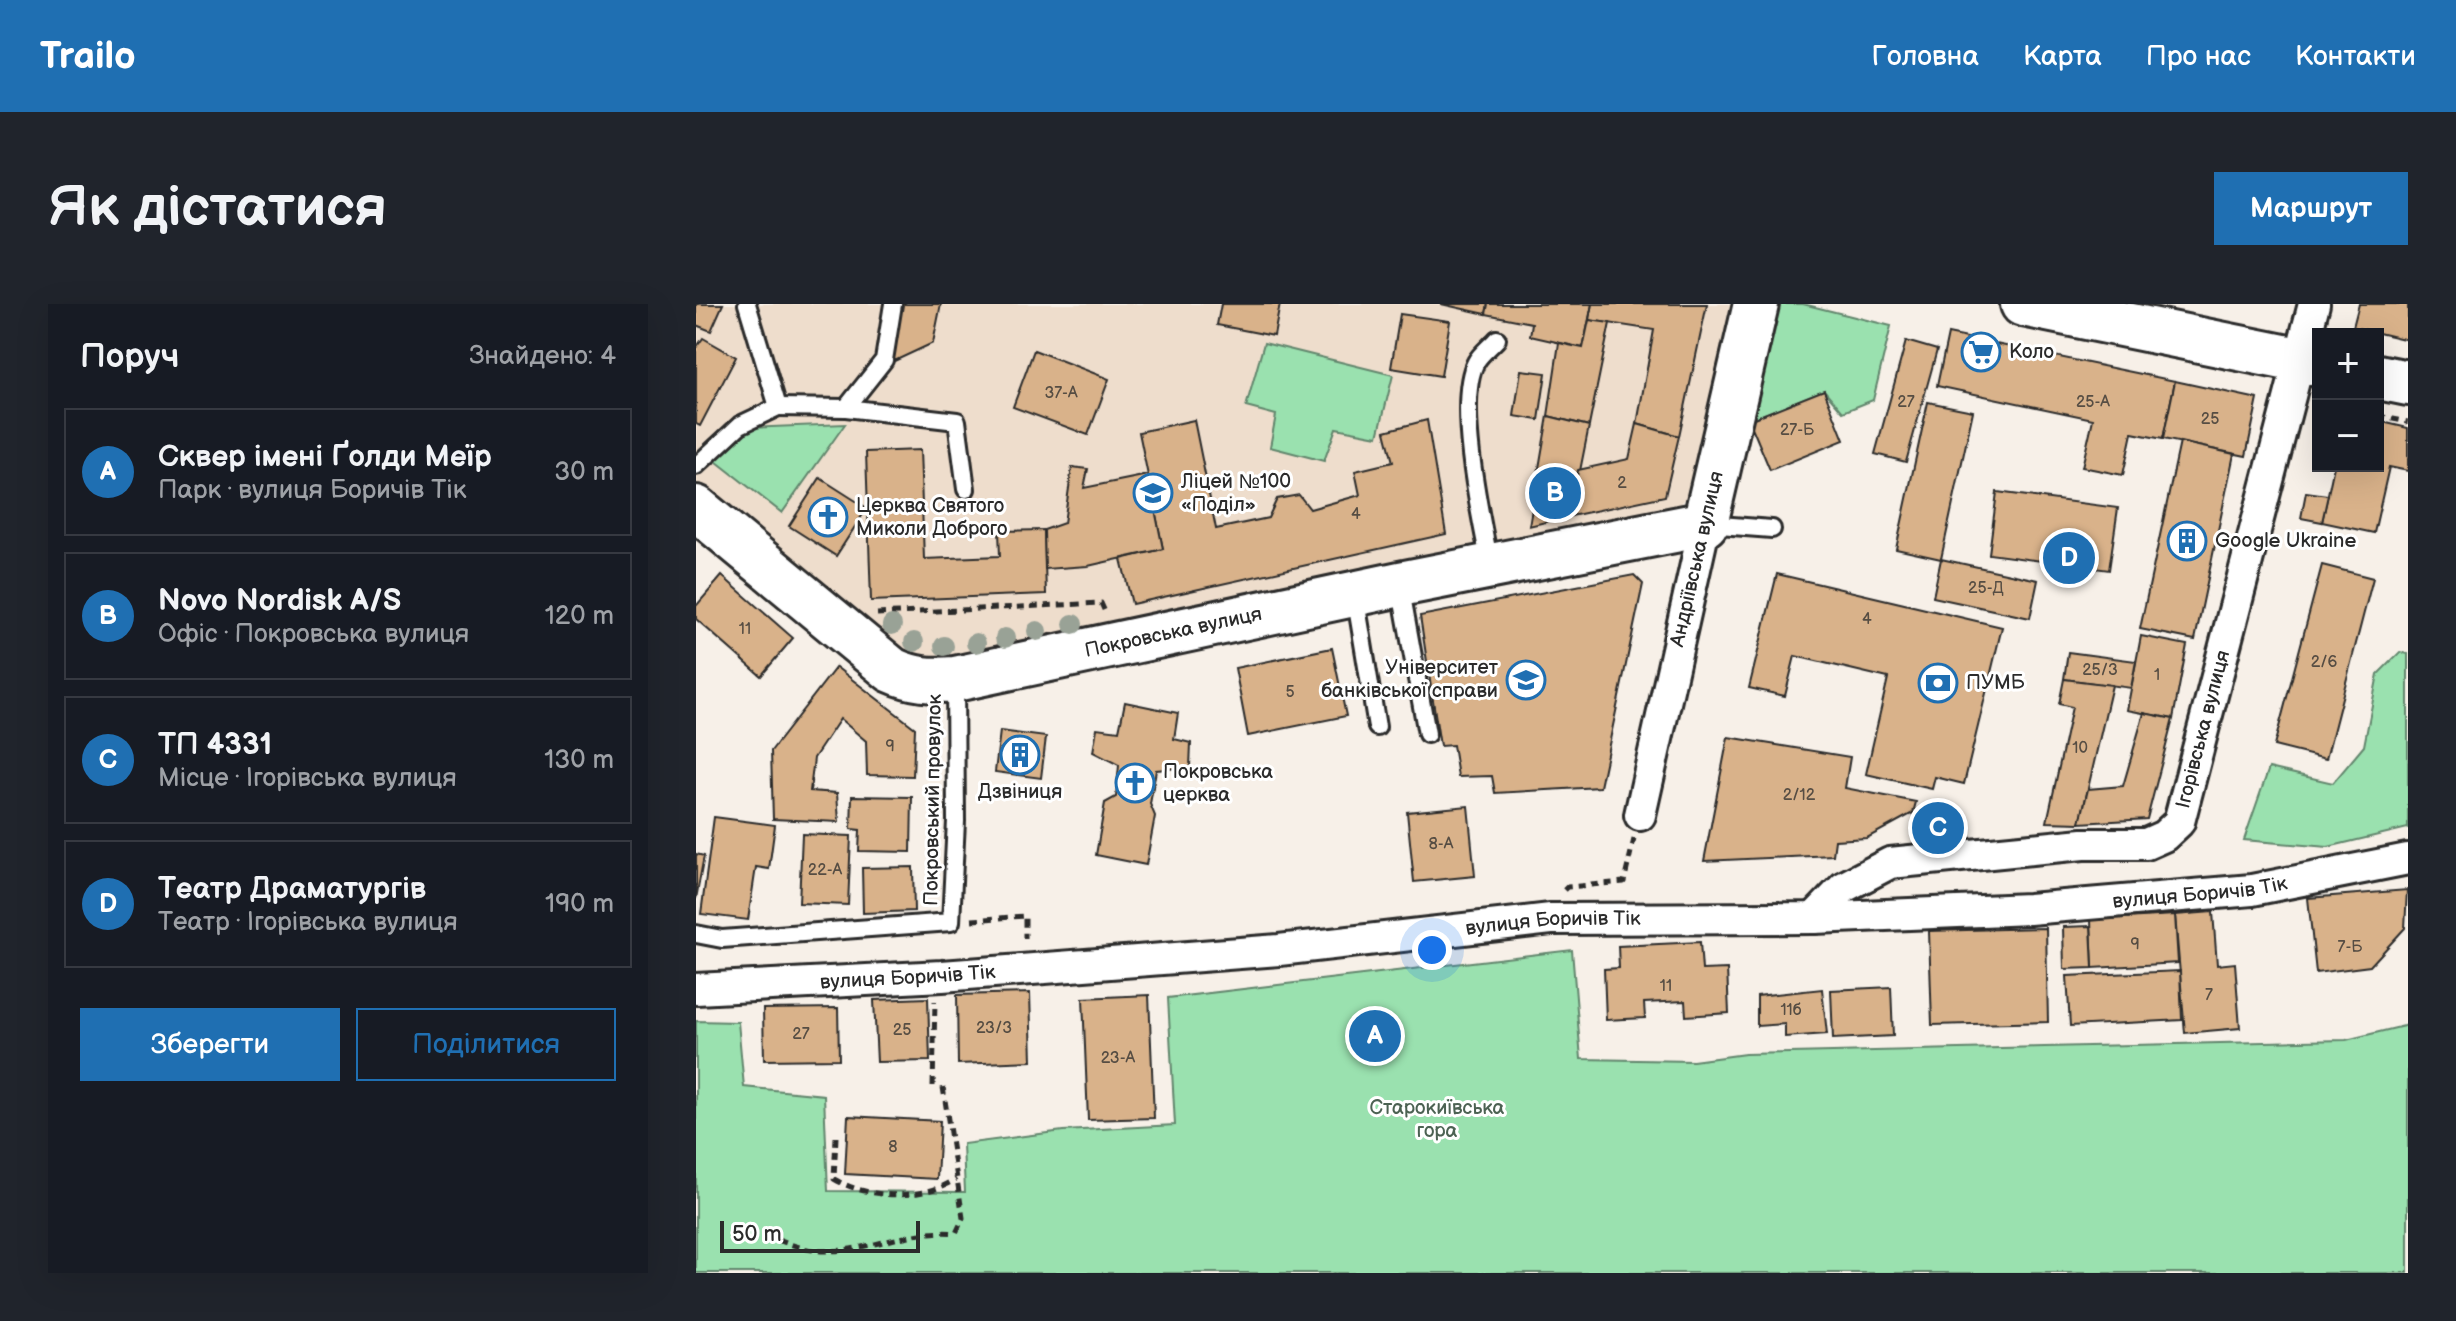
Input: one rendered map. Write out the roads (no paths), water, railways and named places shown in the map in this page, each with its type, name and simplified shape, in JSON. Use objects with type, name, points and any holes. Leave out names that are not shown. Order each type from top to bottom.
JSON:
[{"type":"street","name":"Андріївська вулиця","points":[[1640,815],[1756,304]]},
{"type":"street","points":[[2023,304],[2310,362]]},
{"type":"street","name":"Ігорівська вулиця","points":[[1814,918],[1844,887],[1890,863],[2083,844],[2146,844],[2164,836],[2179,822],[2310,362],[2314,304]]},
{"type":"street","points":[[2384,378],[2408,383]]},
{"type":"street","name":"Покровська вулиця","points":[[696,508],[881,662],[910,678],[955,679],[1490,565],[1705,524]]},
{"type":"street","name":"вулиця Боричів Тік","points":[[696,989],[936,976],[1279,950],[1551,919],[1814,918],[2029,909],[2252,890],[2408,859]]},
{"type":"lane","points":[[747,304],[778,407]]},
{"type":"lane","points":[[846,408],[884,360],[893,304]]},
{"type":"lane","points":[[1490,565],[1468,422],[1469,387],[1476,362],[1497,339]]},
{"type":"lane","points":[[696,466],[740,425],[778,407],[846,408],[957,421],[966,489]]},
{"type":"lane","points":[[1705,524],[1772,529]]},
{"type":"lane","points":[[1400,584],[1427,734]]},
{"type":"lane","points":[[1355,593],[1377,727]]},
{"type":"lane","name":"Покровський провулок","points":[[696,934],[722,939],[951,922],[956,821],[955,679]]},
{"type":"place","name":"Коло","points":[[1981,352]]},
{"type":"place","name":"Ліцей №100 «Поділ»","points":[[1153,493]]},
{"type":"place","name":"Novo Nordisk A/S","points":[[1555,493]]},
{"type":"place","name":"Церква Святого Миколи Доброго","points":[[828,517]]},
{"type":"place","name":"Google Ukraine","points":[[2187,541]]},
{"type":"place","name":"Театр Драматургів","points":[[2069,558]]},
{"type":"place","name":"Університет банківської справи","points":[[1526,680]]},
{"type":"place","name":"ПУМБ","points":[[1938,683]]},
{"type":"place","name":"Дзвіниця","points":[[1020,755]]},
{"type":"place","name":"Покровська церква","points":[[1135,783]]},
{"type":"place","name":"ТП 4331","points":[[1938,828]]},
{"type":"place","name":"Сквер імені Ґолди Меїр","points":[[1375,1036]]},
{"type":"park label","name":"Старокиївська гора","points":[[1437,1120]]}]
